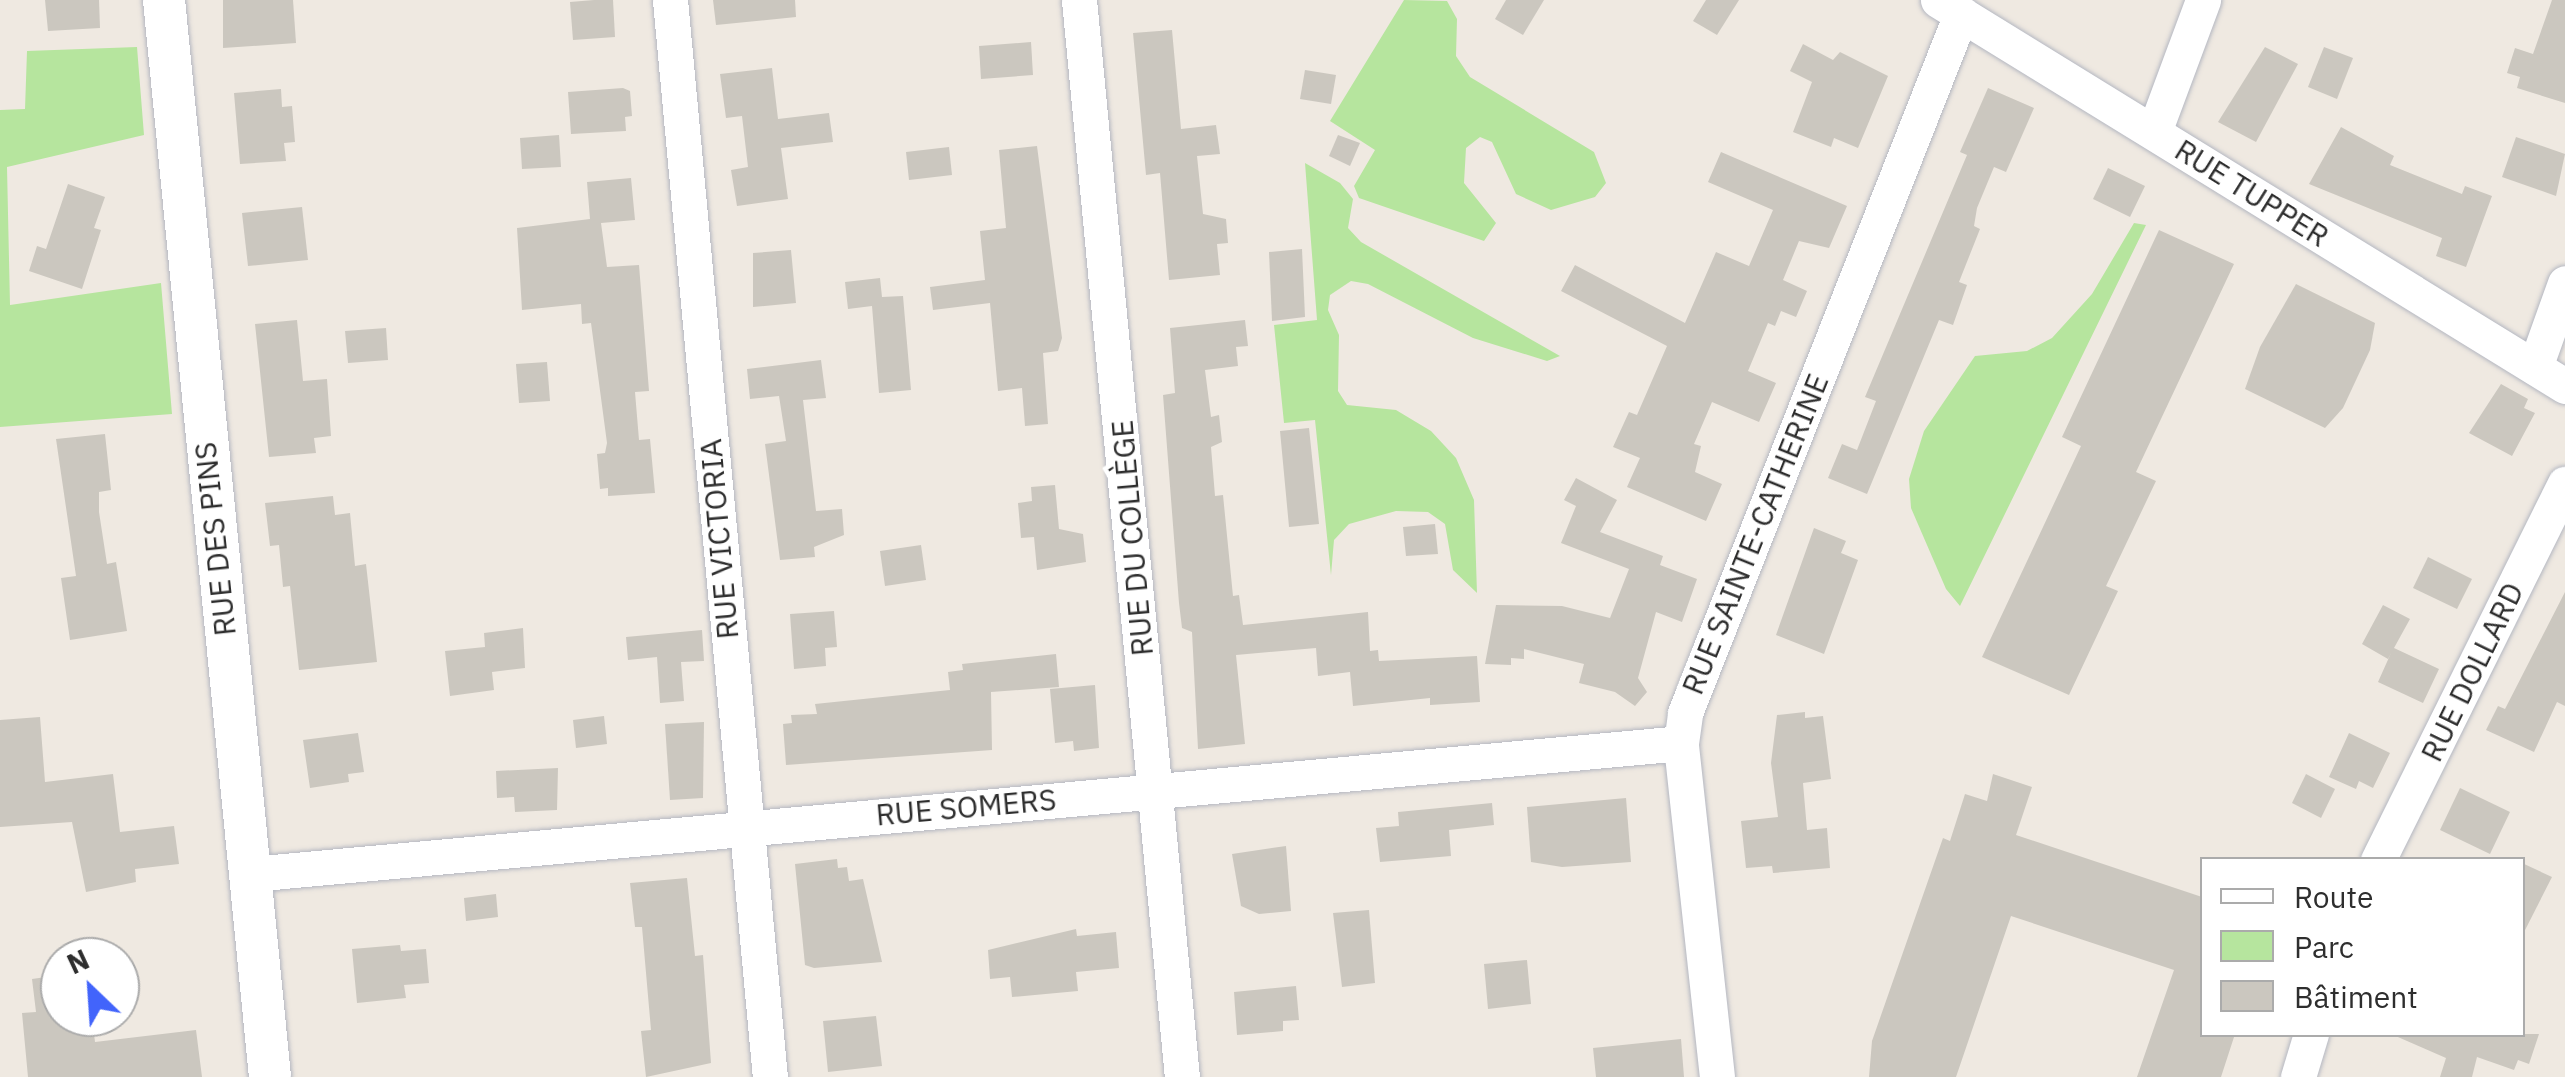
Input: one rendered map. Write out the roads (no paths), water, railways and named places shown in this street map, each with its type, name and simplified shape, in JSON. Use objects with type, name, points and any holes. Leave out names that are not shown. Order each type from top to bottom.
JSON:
[{"type":"street","name":"RUE DES PINS","points":[[164,0],[270,1077]]},
{"type":"street","name":"RUE VICTORIA","points":[[670,0],[770,1077]]},
{"type":"street","name":"RUE DU COLLÈGE","points":[[1080,0],[1182,1077]]},
{"type":"street","points":[[2154,132],[2203,0]]},
{"type":"street","name":"RUE TUPPER","points":[[1949,7],[2565,386]]},
{"type":"street","name":"RUE SAINTE-CATHERINE","points":[[1717,1077],[1681,743],[1688,704],[1949,7]]},
{"type":"street","points":[[2535,367],[2565,283]]},
{"type":"street","name":"RUE DOLLARD","points":[[2379,857],[2565,484]]},
{"type":"street","name":"RUE SOMERS","points":[[251,874],[1681,743]]},
{"type":"street","points":[[2298,1077],[2310,1037]]}]
